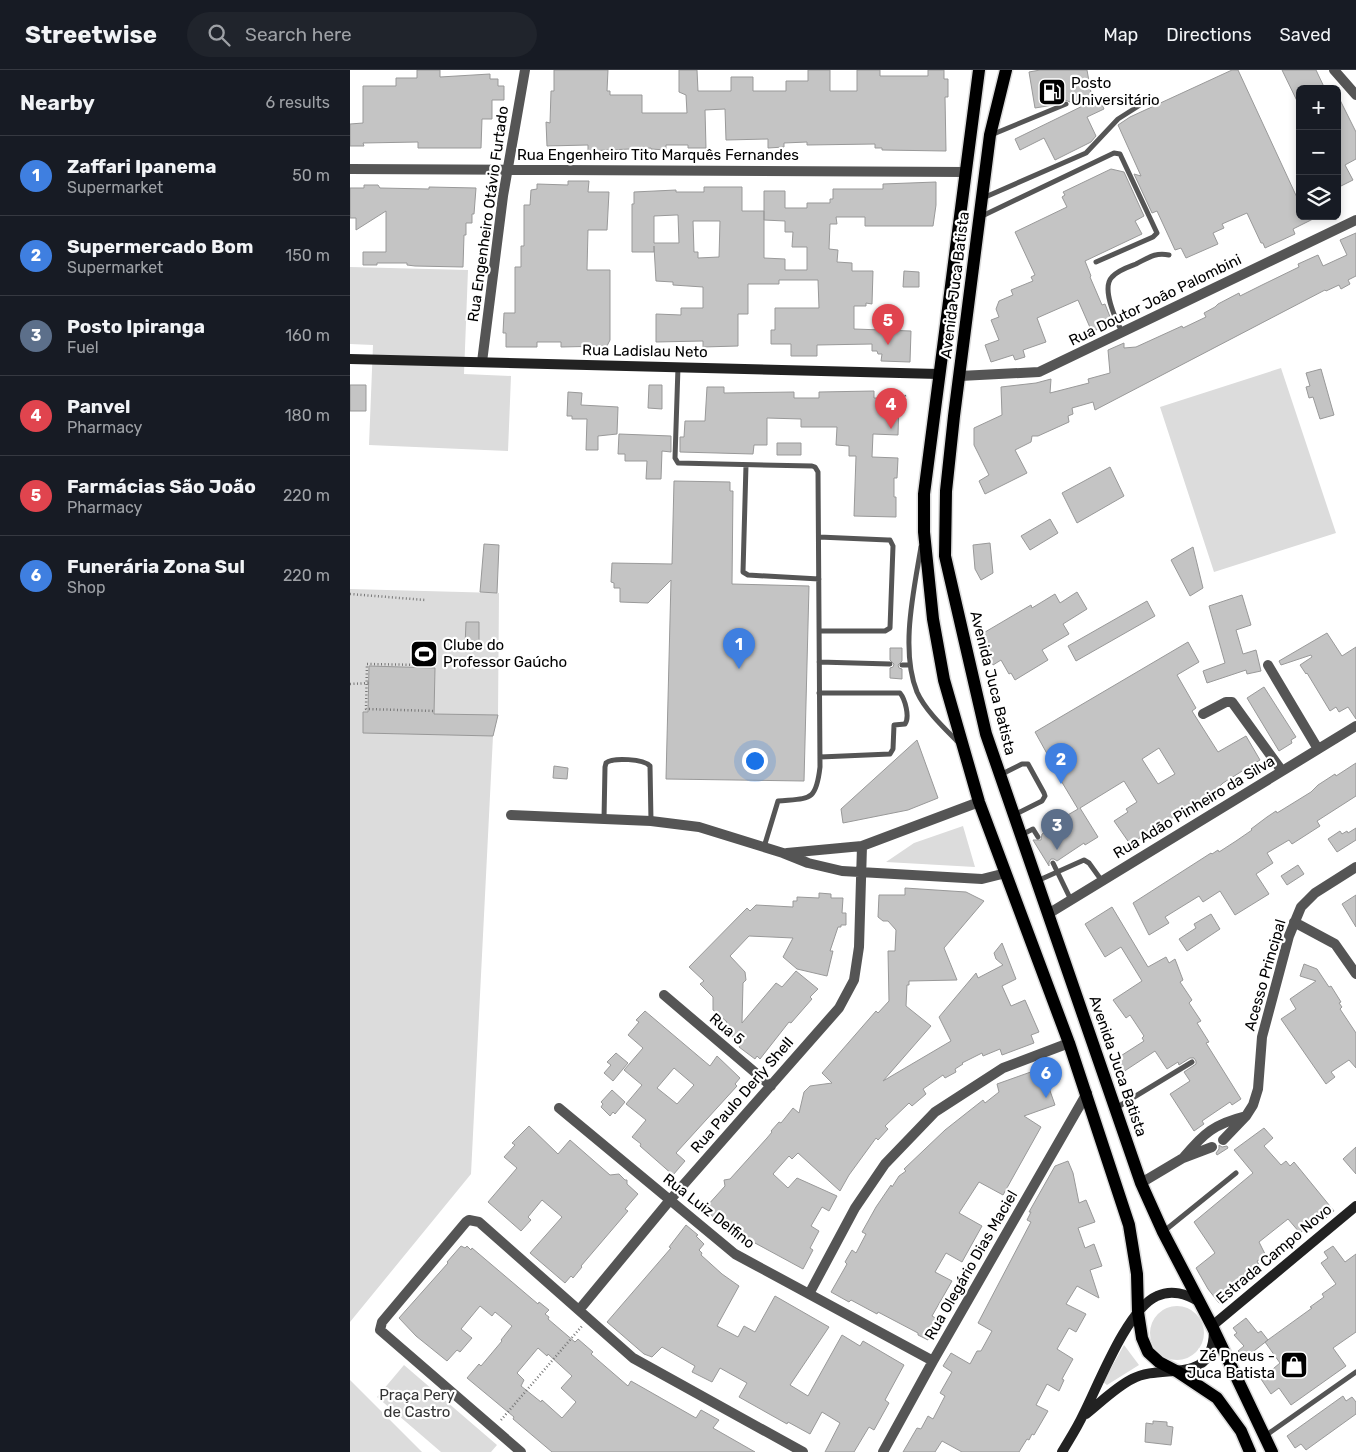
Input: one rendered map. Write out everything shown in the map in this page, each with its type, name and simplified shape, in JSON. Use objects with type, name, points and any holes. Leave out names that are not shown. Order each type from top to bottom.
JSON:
[{"type":"main road","name":"Avenida Juca Batista","points":[[979,70],[924,494],[924,532],[933,619],[944,680],[979,802],[1087,1093],[1129,1225],[1137,1274],[1138,1312]]},
{"type":"main road","name":"Avenida Juca Batista","points":[[1006,70],[990,135],[954,416],[946,491],[945,556],[986,734],[1036,881],[1141,1183],[1163,1232],[1200,1302]]},
{"type":"main road","points":[[1200,1302],[1272,1452]]},
{"type":"main road","points":[[1138,1312],[1142,1338],[1148,1352],[1159,1362],[1178,1372],[1217,1398],[1241,1431],[1250,1452]]},
{"type":"street","name":"Rua Engenheiro Otávio Furtado","points":[[482,362],[508,169],[525,70]]},
{"type":"street","points":[[1334,70],[1356,96]]},
{"type":"street","name":"Rua Engenheiro Tito Marquês Fernandes","points":[[350,169],[966,172]]},
{"type":"street","name":"Rua Doutor João Palombini","points":[[960,376],[1039,372],[1356,220]]},
{"type":"street","name":"Rua Ladislau Neto","points":[[350,359],[939,374]]},
{"type":"street","points":[[1268,665],[1318,749]]},
{"type":"street","points":[[1203,714],[1226,702],[1232,702],[1282,772]]},
{"type":"street","name":"Rua Adão Pinheiro da Silva","points":[[1048,914],[1356,726]]},
{"type":"street","points":[[784,853],[862,846],[979,802]]},
{"type":"street","points":[[511,816],[651,821],[699,827],[817,865],[842,871],[982,879],[1006,873]]},
{"type":"street","name":"Rua Paulo Derly Shell","points":[[579,1310],[670,1200],[839,1008],[854,980],[859,947],[862,846]]},
{"type":"street","name":"Acesso Principal","points":[[1223,1140],[1246,1116],[1253,1105],[1258,1089],[1262,1037],[1294,922],[1301,907],[1308,899],[1356,867]]},
{"type":"street","points":[[1294,922],[1335,944],[1356,974]]},
{"type":"street","name":"Rua 5","points":[[664,995],[771,1086]]},
{"type":"street","points":[[809,1294],[855,1208],[885,1164],[935,1112],[1003,1068],[1069,1043]]},
{"type":"street","name":"Rua Olegário Dias Maciel","points":[[883,1452],[1087,1093]]},
{"type":"street","name":"Rua Luiz Delfino","points":[[559,1108],[735,1254],[933,1361]]},
{"type":"street","points":[[1183,1158],[1208,1131],[1229,1120],[1246,1116]]},
{"type":"street","points":[[1141,1183],[1183,1158],[1212,1146]]},
{"type":"street","name":"Estrada Campo Novo","points":[[1213,1328],[1356,1206]]},
{"type":"street","points":[[521,1452],[380,1330],[382,1322],[466,1222],[472,1220],[479,1222],[633,1358],[803,1452]]},
{"type":"street","points":[[1062,1452],[1083,1416],[1113,1352],[1138,1312],[1155,1297],[1166,1293],[1178,1292],[1200,1302]]},
{"type":"street","points":[[1083,1416],[1132,1379],[1156,1372],[1191,1370],[1201,1364],[1209,1354],[1214,1343],[1213,1328]]},
{"type":"lane","points":[[982,198],[1086,153],[1118,119],[1151,98]]},
{"type":"lane","points":[[990,135],[1066,104]]},
{"type":"lane","points":[[980,217],[1114,154],[1120,154],[1157,232],[1153,237],[1096,262]]},
{"type":"lane","points":[[1122,332],[1115,318],[1106,286],[1110,278],[1118,272],[1158,253],[1169,255]]},
{"type":"lane","points":[[678,367],[676,461],[681,464],[815,467],[818,472],[820,757],[818,782],[814,793],[807,798],[778,801],[764,847]]},
{"type":"lane","points":[[746,465],[743,572],[748,575],[819,579]]},
{"type":"lane","points":[[924,532],[909,631],[910,665],[918,692],[939,723],[963,748]]},
{"type":"lane","points":[[818,537],[890,540],[894,546],[890,628],[885,631],[819,631]]},
{"type":"lane","points":[[819,662],[890,664]]},
{"type":"lane","points":[[902,664],[910,665]]},
{"type":"lane","points":[[819,692],[900,692],[903,697],[907,718],[905,724],[894,724],[893,749],[890,754],[820,757]]},
{"type":"lane","points":[[604,819],[606,763],[614,760],[643,761],[650,766],[651,821]]},
{"type":"lane","points":[[1000,775],[1025,763],[1030,767],[1044,793],[1045,796],[1042,801],[1014,816]]},
{"type":"lane","points":[[1021,835],[1033,829],[1038,837]]},
{"type":"lane","points":[[1036,881],[1084,860],[1089,863],[1102,881]]},
{"type":"lane","points":[[1053,864],[1071,900]]},
{"type":"lane","points":[[1116,1108],[1192,1062]]},
{"type":"lane","points":[[1163,1232],[1236,1173]]},
{"type":"lane","points":[[1264,1436],[1356,1372]]},
{"type":"path","points":[[887,395],[905,396],[905,405]]},
{"type":"path","points":[[350,594],[426,600]]},
{"type":"path","points":[[424,665],[367,664],[366,709],[434,710]]},
{"type":"path","points":[[350,684],[367,682]]},
{"type":"path","points":[[494,1429],[588,1319]]},
{"type":"green space","points":[[350,267],[468,270],[464,374],[511,376],[508,451],[369,445],[373,345],[350,344]]},
{"type":"green space","points":[[1281,368],[1336,533],[1214,572],[1160,407]]},
{"type":"green space","points":[[350,589],[499,593],[498,715],[493,736],[471,1174],[350,1322]]},
{"type":"green space","points":[[963,826],[975,867],[886,862],[914,843]]},
{"type":"green space","points":[[1172,1306],[1182,1306],[1192,1310],[1200,1318],[1204,1333],[1200,1348],[1192,1356],[1182,1360],[1172,1360],[1162,1356],[1154,1348],[1150,1338],[1150,1328],[1154,1318],[1162,1310]]},
{"type":"green space","points":[[1124,1345],[1139,1365],[1107,1385],[1103,1382]]},
{"type":"green space","name":"Praça Pery de Castro","points":[[404,1365],[497,1445],[491,1452],[441,1452],[377,1397]]},
{"type":"green space","points":[[350,1380],[422,1452],[350,1452]]},
{"type":"building","points":[[417,70],[440,70],[440,77],[490,74],[490,79],[498,79],[498,86],[504,86],[504,100],[492,100],[492,119],[482,119],[481,148],[418,148],[418,142],[363,143],[364,146],[350,146],[350,124],[363,123],[363,86],[396,86],[396,78],[417,78]]},
{"type":"building","points":[[554,70],[608,70],[607,91],[610,91],[610,95],[642,95],[642,113],[687,113],[686,95],[679,92],[679,70],[697,70],[698,91],[731,91],[731,77],[753,77],[753,91],[786,91],[786,81],[808,81],[808,70],[830,70],[830,91],[857,91],[857,70],[880,70],[880,76],[928,76],[928,70],[944,70],[944,79],[948,79],[948,97],[945,97],[946,151],[882,150],[882,148],[875,148],[875,144],[807,145],[807,142],[784,143],[784,147],[768,148],[768,139],[726,140],[725,109],[705,110],[706,148],[688,148],[688,145],[666,145],[666,150],[651,148],[588,151],[588,145],[547,146],[546,122],[550,123],[551,91],[554,91]]},
{"type":"building","points":[[1040,70],[1087,70],[1092,98],[1070,102],[1065,100],[1053,105],[1035,108],[1029,72]]},
{"type":"building","points":[[1232,70],[1238,70],[1296,195],[1296,220],[1311,220],[1293,229],[1295,234],[1265,248],[1247,213],[1222,224],[1224,228],[1213,233],[1218,244],[1186,258],[1181,248],[1175,250],[1157,211],[1152,213],[1134,174],[1141,176],[1118,125],[1130,117]]},
{"type":"building","points":[[1282,70],[1316,70],[1323,85],[1296,85],[1296,99]]},
{"type":"building","points":[[1099,98],[1104,109],[1087,117],[1096,136],[1091,142],[1055,160],[1044,138],[1020,150],[1015,139]]},
{"type":"building","points":[[1341,102],[1356,132],[1356,159],[1345,165],[1353,180],[1341,186]]},
{"type":"building","points":[[1111,169],[1124,172],[1144,216],[1135,221],[1142,234],[1085,261],[1102,305],[1105,304],[1112,322],[1092,332],[1078,300],[1037,318],[1046,342],[1023,350],[1025,357],[1015,360],[1013,355],[991,362],[985,345],[999,340],[991,320],[999,317],[996,309],[999,301],[1013,295],[1011,290],[1033,281],[1031,277],[1035,275],[1015,232],[1067,207],[1062,197],[1065,195],[1063,192]]},
{"type":"building","points":[[568,181],[589,181],[588,192],[609,192],[607,230],[588,230],[587,270],[610,270],[610,340],[607,346],[561,347],[561,342],[537,342],[537,347],[506,347],[506,333],[503,333],[504,313],[515,313],[515,267],[521,267],[521,246],[524,246],[524,205],[530,205],[531,190],[537,189],[537,184],[568,185]]},
{"type":"building","points":[[936,182],[936,205],[933,226],[865,226],[865,217],[836,217],[837,224],[830,224],[829,249],[838,250],[837,262],[852,263],[852,271],[873,271],[872,304],[866,303],[866,306],[854,306],[854,329],[911,331],[910,362],[881,361],[882,354],[872,351],[872,344],[817,345],[817,356],[791,356],[791,344],[771,344],[771,330],[775,330],[775,308],[819,308],[818,280],[779,280],[779,284],[748,284],[748,314],[738,314],[738,346],[703,347],[703,341],[656,342],[656,314],[681,315],[681,308],[703,308],[703,287],[673,285],[673,282],[656,281],[654,246],[654,252],[632,252],[632,204],[634,204],[634,192],[676,190],[676,192],[704,192],[704,187],[742,187],[742,211],[764,211],[764,191],[785,191],[785,208],[807,208],[807,203],[830,203],[830,199],[833,199],[833,189],[883,189],[883,184]],"holes":[[[678,215],[679,243],[654,243],[654,216]],[[764,220],[785,221],[785,232],[793,232],[792,247],[807,247],[807,270],[785,270],[785,259],[764,258]],[[693,221],[720,221],[719,257],[698,258],[698,252],[694,252]]]},
{"type":"building","points":[[364,185],[378,185],[380,188],[476,188],[472,223],[466,223],[466,235],[464,235],[463,267],[415,266],[407,265],[407,263],[363,265],[363,252],[386,252],[386,211],[356,230],[356,218],[350,218],[350,188],[364,188]]},
{"type":"building","points":[[1356,233],[1356,276],[1348,280],[1350,284],[1341,289],[1339,285],[1325,290],[1095,410],[1093,402],[1072,408],[1073,414],[1068,416],[1069,422],[1038,436],[1032,436],[1031,442],[1015,450],[1027,473],[985,494],[979,481],[989,475],[974,445],[974,428],[1002,415],[1001,387],[1036,383],[1051,379],[1050,393],[1089,383],[1088,379],[1110,373],[1108,350],[1124,343],[1124,348],[1136,347],[1182,326],[1183,328],[1206,317],[1204,313],[1218,304],[1239,293],[1240,296],[1299,267],[1298,264],[1318,255],[1323,266],[1347,255],[1340,240]]},
{"type":"building","points":[[904,271],[919,272],[919,287],[903,287]]},
{"type":"building","points":[[1321,369],[1334,415],[1320,419],[1313,397],[1309,398],[1306,387],[1310,386],[1306,373]]},
{"type":"building","points":[[350,385],[366,385],[366,411],[350,411]]},
{"type":"building","points":[[649,385],[662,385],[662,409],[648,408]]},
{"type":"building","points":[[707,387],[724,387],[724,393],[794,392],[794,398],[819,398],[819,392],[874,391],[874,398],[899,399],[898,435],[873,434],[872,457],[898,458],[897,478],[894,478],[896,517],[854,516],[856,456],[849,456],[849,446],[836,445],[837,427],[801,427],[801,419],[767,418],[767,445],[754,445],[753,454],[680,452],[680,437],[684,437],[685,421],[705,421]]},
{"type":"building","points":[[568,392],[582,393],[581,405],[618,407],[617,434],[598,436],[598,450],[586,450],[587,419],[572,419],[572,416],[567,416]]},
{"type":"building","points":[[619,434],[671,436],[671,452],[662,451],[661,479],[646,479],[647,461],[625,461],[625,454],[618,454]]},
{"type":"building","points":[[777,443],[801,443],[801,455],[777,455]]},
{"type":"building","points":[[1110,467],[1124,496],[1077,523],[1062,493]]},
{"type":"building","points":[[674,481],[730,482],[730,491],[733,491],[732,584],[809,586],[804,781],[666,779],[671,580],[648,603],[620,602],[620,588],[614,588],[614,583],[611,582],[612,563],[672,564]]},
{"type":"building","points":[[1050,519],[1058,533],[1030,550],[1021,536]]},
{"type":"building","points":[[990,543],[993,573],[981,580],[975,569],[973,545]]},
{"type":"building","points":[[484,544],[499,545],[497,593],[480,592]]},
{"type":"building","points":[[1193,547],[1203,588],[1190,596],[1171,560]]},
{"type":"building","points":[[1077,592],[1087,609],[1063,624],[1069,634],[1042,650],[1048,660],[1015,680],[1001,660],[993,665],[983,647],[986,645],[980,635],[1031,605],[1032,608],[1055,594],[1060,603]]},
{"type":"building","points":[[1242,595],[1251,625],[1236,630],[1243,654],[1256,650],[1261,671],[1247,674],[1246,670],[1207,683],[1203,671],[1225,663],[1209,606]]},
{"type":"building","points":[[1147,601],[1155,616],[1076,661],[1068,646]]},
{"type":"building","points":[[466,622],[479,622],[479,647],[465,646]]},
{"type":"building","points":[[1327,633],[1342,656],[1356,647],[1356,719],[1348,707],[1339,712],[1336,707],[1330,711],[1300,665],[1312,657],[1311,655],[1281,665],[1279,661]]},
{"type":"building","points":[[1188,642],[1199,662],[1177,675],[1196,708],[1192,711],[1218,752],[1246,736],[1260,760],[1223,783],[1220,786],[1222,788],[1212,795],[1130,844],[1114,821],[1128,812],[1126,809],[1137,802],[1124,781],[1080,808],[1098,837],[1085,845],[1084,843],[1057,861],[1051,859],[1049,866],[1033,840],[1041,840],[1042,834],[1068,818],[1066,816],[1078,809],[1035,732]],"holes":[[[1159,748],[1175,774],[1158,784],[1142,759]]]},
{"type":"building","points":[[890,648],[902,648],[902,661],[898,665],[902,669],[902,679],[890,678],[890,668],[894,664],[890,660]]},
{"type":"building","points":[[369,666],[435,668],[434,714],[498,715],[493,736],[363,733],[363,712],[368,712]]},
{"type":"building","points":[[1264,687],[1296,737],[1291,740],[1292,743],[1279,751],[1247,698]]},
{"type":"building","points":[[917,740],[938,798],[908,810],[843,823],[841,809]]},
{"type":"building","points":[[1356,763],[1356,796],[1317,821],[1320,826],[1292,844],[1289,840],[1267,853],[1273,863],[1256,874],[1269,894],[1235,915],[1220,891],[1203,902],[1199,896],[1165,917],[1169,923],[1149,935],[1133,903],[1211,853],[1218,850],[1219,852],[1276,811],[1277,813],[1311,792],[1335,774],[1336,776]]},
{"type":"building","points":[[554,766],[568,768],[567,779],[553,778]]},
{"type":"building","points":[[1356,828],[1356,840],[1337,852],[1328,839],[1340,831],[1342,834],[1347,831],[1348,833]]},
{"type":"building","points":[[1298,865],[1304,874],[1287,885],[1281,876]]},
{"type":"building","points":[[905,888],[966,892],[984,901],[944,948],[957,980],[909,981],[909,985],[907,985],[906,1006],[931,1026],[883,1081],[951,1041],[939,1017],[976,973],[978,978],[1003,965],[996,959],[994,953],[1002,943],[1016,979],[1002,986],[1011,1006],[1025,1000],[1039,1032],[1031,1035],[1034,1043],[1002,1055],[1000,1049],[983,1056],[982,1053],[962,1063],[955,1069],[956,1072],[945,1078],[943,1075],[923,1089],[926,1094],[912,1106],[909,1103],[885,1126],[888,1129],[878,1140],[876,1138],[849,1175],[840,1191],[798,1153],[792,1159],[789,1156],[773,1174],[788,1188],[797,1178],[837,1196],[829,1211],[822,1207],[811,1226],[819,1231],[810,1248],[813,1250],[803,1269],[731,1230],[730,1232],[710,1214],[712,1211],[707,1206],[725,1186],[724,1180],[730,1179],[779,1122],[781,1123],[793,1108],[799,1113],[804,1092],[810,1086],[832,1083],[822,1073],[876,1011],[878,1013],[889,1001],[888,951],[895,951],[896,930],[888,921],[883,921],[878,917],[879,895],[905,895]]},
{"type":"building","points":[[819,893],[831,894],[831,898],[843,898],[842,913],[846,913],[846,925],[838,927],[830,951],[833,951],[827,976],[797,969],[783,957],[793,938],[749,936],[730,956],[745,972],[742,1023],[776,983],[782,987],[796,971],[818,989],[810,997],[812,999],[791,1023],[789,1022],[760,1059],[757,1056],[755,1059],[739,1047],[741,1044],[722,1028],[727,1022],[713,1010],[713,997],[700,984],[704,981],[689,967],[747,908],[750,911],[756,905],[793,907],[793,901],[797,901],[797,897],[819,898]]},
{"type":"building","points":[[1356,895],[1356,927],[1342,904]]},
{"type":"building","points":[[1112,907],[1148,967],[1166,957],[1169,963],[1175,959],[1183,980],[1180,982],[1192,1000],[1189,1003],[1201,1021],[1197,1023],[1209,1042],[1206,1043],[1241,1099],[1232,1105],[1230,1102],[1202,1121],[1204,1124],[1194,1131],[1170,1094],[1190,1081],[1184,1072],[1196,1064],[1194,1058],[1190,1058],[1179,1065],[1178,1062],[1167,1069],[1155,1051],[1123,1072],[1116,1059],[1144,1041],[1142,1038],[1144,1036],[1130,1015],[1126,1018],[1113,1000],[1142,981],[1121,947],[1105,957],[1085,924]]},
{"type":"building","points":[[1211,914],[1220,929],[1187,951],[1179,939],[1196,928],[1194,924]]},
{"type":"building","points":[[1304,964],[1317,969],[1329,987],[1331,986],[1341,1002],[1339,1003],[1342,1007],[1340,1009],[1356,1033],[1356,1068],[1349,1060],[1331,1072],[1335,1077],[1326,1084],[1281,1019],[1296,1009],[1290,999],[1316,981],[1300,976]]},
{"type":"building","points":[[645,1011],[710,1066],[717,1056],[740,1078],[735,1084],[737,1086],[676,1153],[685,1161],[673,1175],[632,1137],[646,1120],[626,1104],[642,1085],[624,1070],[643,1048],[628,1035],[639,1022],[636,1020]],"holes":[[[674,1068],[694,1085],[677,1104],[657,1088]]]},
{"type":"building","points":[[616,1053],[628,1063],[613,1081],[604,1073],[611,1065],[607,1062]]},
{"type":"building","points":[[1042,1068],[1055,1105],[1024,1116],[1041,1127],[1003,1195],[979,1182],[959,1213],[982,1226],[962,1262],[946,1253],[935,1272],[952,1281],[932,1316],[939,1320],[928,1340],[878,1312],[877,1314],[831,1292],[847,1264],[845,1262],[852,1250],[856,1253],[866,1234],[862,1232],[876,1207],[891,1185],[892,1187],[899,1176],[906,1171],[904,1169],[945,1130],[983,1100],[985,1103],[999,1092],[997,1084]]},
{"type":"building","points":[[612,1090],[625,1102],[615,1114],[613,1112],[610,1116],[601,1107],[603,1104],[601,1102]]},
{"type":"building","points":[[529,1126],[558,1154],[570,1140],[610,1175],[619,1174],[627,1180],[627,1184],[638,1194],[625,1209],[628,1211],[573,1278],[571,1276],[565,1283],[530,1253],[562,1217],[542,1200],[528,1217],[531,1220],[521,1231],[488,1202],[517,1168],[504,1157],[515,1145],[512,1143]]},
{"type":"building","points":[[1264,1128],[1273,1138],[1264,1146],[1281,1165],[1286,1161],[1290,1166],[1294,1162],[1334,1211],[1326,1218],[1322,1214],[1300,1233],[1288,1219],[1259,1242],[1266,1256],[1257,1261],[1259,1265],[1251,1269],[1255,1276],[1224,1302],[1219,1303],[1208,1289],[1196,1268],[1215,1253],[1194,1222],[1253,1173],[1234,1150]]},
{"type":"building","points":[[1219,1145],[1222,1147],[1227,1146],[1228,1148],[1217,1155],[1216,1153]]},
{"type":"building","points":[[1356,1147],[1356,1174],[1343,1159]]},
{"type":"building","points":[[1068,1161],[1073,1173],[1079,1203],[1086,1200],[1095,1222],[1078,1228],[1085,1248],[1094,1244],[1102,1266],[1090,1270],[1099,1298],[1077,1286],[1066,1304],[1086,1314],[1076,1332],[1069,1328],[1057,1349],[1073,1359],[1062,1379],[1064,1380],[1059,1391],[1047,1384],[1036,1405],[1048,1411],[1034,1435],[1032,1434],[1029,1440],[1027,1439],[1019,1452],[962,1452],[942,1441],[935,1452],[903,1452],[917,1428],[921,1429],[928,1416],[933,1419],[945,1396],[940,1393],[952,1372],[943,1366],[951,1353],[970,1364],[977,1351],[981,1351],[992,1331],[978,1323],[1031,1222],[1027,1220],[1031,1212],[1029,1212],[1055,1166]]},
{"type":"building","points":[[686,1225],[698,1235],[696,1236],[704,1244],[699,1250],[702,1253],[701,1255],[739,1286],[717,1326],[738,1337],[744,1326],[755,1332],[775,1296],[829,1327],[790,1385],[808,1396],[842,1335],[860,1346],[863,1341],[904,1365],[885,1400],[889,1403],[874,1430],[869,1427],[854,1452],[825,1452],[840,1423],[822,1412],[810,1434],[788,1422],[787,1424],[739,1397],[747,1383],[720,1368],[712,1382],[692,1372],[695,1366],[662,1347],[652,1357],[644,1354],[607,1322],[671,1248],[669,1247]]},
{"type":"building","points":[[461,1246],[465,1248],[467,1246],[471,1250],[472,1248],[538,1304],[539,1302],[549,1310],[545,1314],[549,1317],[548,1319],[575,1342],[578,1339],[593,1352],[591,1354],[628,1386],[631,1381],[696,1418],[701,1410],[719,1420],[713,1428],[755,1452],[552,1452],[467,1378],[479,1364],[481,1366],[512,1326],[495,1312],[492,1316],[480,1306],[461,1329],[472,1338],[460,1352],[457,1350],[447,1361],[416,1336],[399,1318]],"holes":[[[538,1348],[547,1356],[548,1354],[572,1376],[561,1388],[576,1402],[562,1418],[542,1400],[541,1402],[521,1386],[524,1380],[517,1373]]]},
{"type":"building","points":[[1333,1246],[1345,1262],[1356,1254],[1356,1332],[1333,1348],[1346,1366],[1291,1405],[1279,1388],[1271,1394],[1261,1379],[1280,1363],[1265,1342],[1312,1308],[1310,1307],[1324,1297],[1322,1294],[1336,1284],[1321,1263],[1328,1258],[1324,1252]]},
{"type":"building","points":[[1246,1318],[1258,1333],[1261,1331],[1268,1340],[1245,1358],[1238,1351],[1244,1346],[1234,1335],[1237,1333],[1233,1328]]},
{"type":"building","points":[[1343,1396],[1346,1401],[1352,1397],[1356,1402],[1356,1414],[1306,1450],[1301,1444],[1295,1448],[1287,1436]]},
{"type":"building","points":[[1153,1421],[1167,1422],[1167,1426],[1173,1427],[1171,1445],[1145,1442],[1146,1423],[1153,1424]]},
{"type":"place","name":"Posto Universitário","points":[[1052,92]]},
{"type":"place","name":"Farmácias São João","points":[[888,345]]},
{"type":"place","name":"Panvel","points":[[891,429]]},
{"type":"place","name":"Clube do Professor Gaúcho","points":[[424,654]]},
{"type":"place","name":"Zaffari Ipanema","points":[[739,669]]},
{"type":"place","name":"Supermercado Bom","points":[[1061,784]]},
{"type":"place","name":"Posto Ipiranga","points":[[1057,850]]},
{"type":"place","name":"Funerária Zona Sul","points":[[1046,1098]]},
{"type":"place","name":"Zé Pneus - Juca Batista","points":[[1294,1365]]}]
